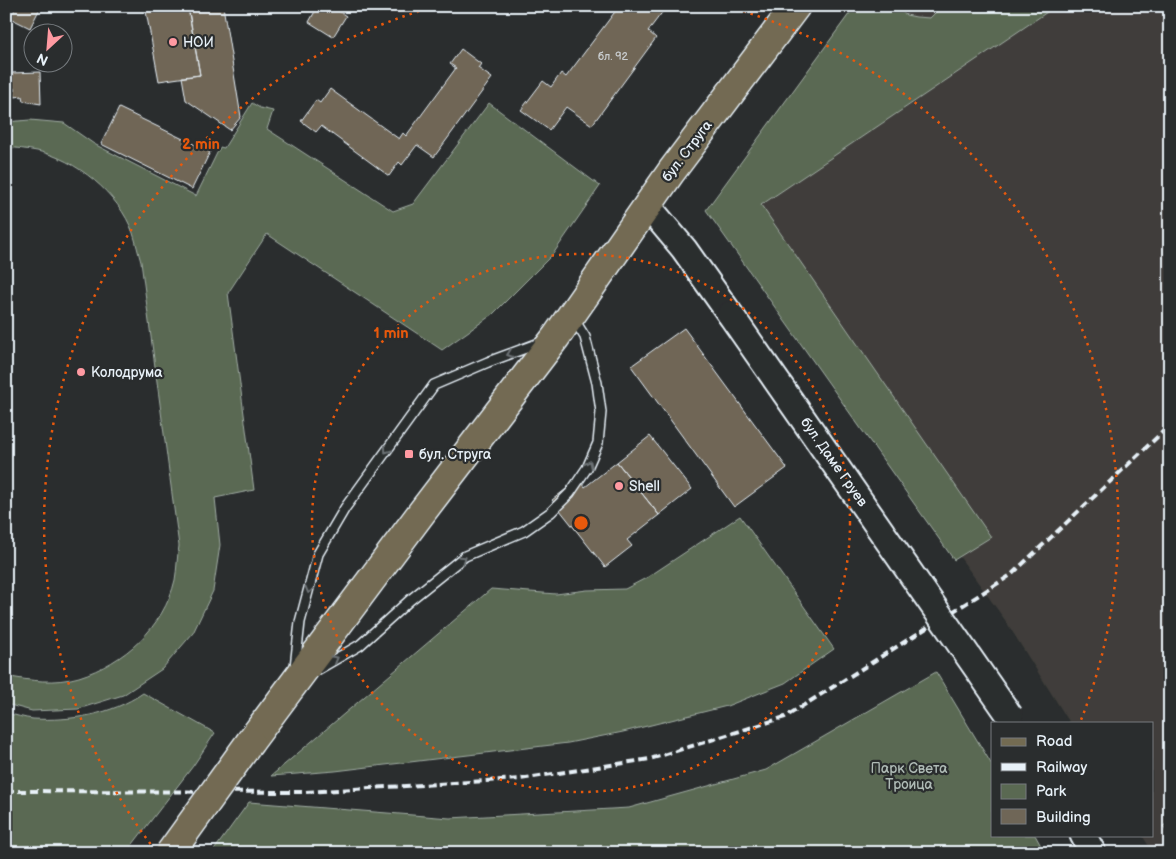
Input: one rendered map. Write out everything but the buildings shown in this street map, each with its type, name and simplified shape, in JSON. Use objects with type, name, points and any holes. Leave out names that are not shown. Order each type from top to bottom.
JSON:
[{"type":"main road","name":"бул. Струга","points":[[170,853],[250,742],[564,326],[647,205],[796,6]]},
{"type":"main road","name":"бул. Даме Груев","points":[[647,205],[684,249],[1012,719]]},
{"type":"main road","points":[[1084,836],[1094,853]]},
{"type":"lane","points":[[564,326],[585,337],[598,383],[601,412],[598,443],[588,468],[570,493],[551,512],[524,531],[465,556],[410,600],[360,645],[294,684],[300,622],[318,554],[345,508],[434,385],[564,326]]},
{"type":"shaded area","points":[[854,6],[1170,6],[1170,853],[1153,853],[1143,836],[1154,836],[1154,722],[1069,722],[1005,620],[708,207]]},
{"type":"green space","points":[[855,6],[894,6],[906,15],[930,18],[942,6],[1056,6],[761,205],[991,537],[954,560],[706,210]]},
{"type":"green space","points":[[252,103],[260,108],[273,111],[267,129],[393,211],[413,204],[489,103],[600,186],[553,254],[493,314],[442,350],[267,234],[228,293],[254,490],[215,498],[220,545],[213,591],[193,633],[162,669],[123,695],[78,709],[32,711],[6,704],[6,676],[42,681],[61,681],[79,677],[111,663],[140,641],[152,628],[170,597],[175,580],[179,546],[141,262],[133,233],[118,205],[107,192],[81,170],[52,155],[33,150],[6,147],[6,122],[30,120],[64,123],[94,144],[196,196],[220,147],[224,148]]},
{"type":"green space","points":[[740,516],[834,649],[785,683],[727,706],[623,732],[568,743],[335,771],[271,776],[491,589],[556,594],[587,590],[625,589],[648,577]]},
{"type":"green space","name":"Парк Света Троица","points":[[936,672],[991,763],[991,836],[1036,836],[1045,853],[212,853],[249,802],[450,818],[629,808],[766,770]]},
{"type":"green space","points":[[143,693],[215,733],[193,766],[126,853],[6,853],[6,713],[33,719],[62,719],[90,715],[118,707]]},
{"type":"railway","points":[[6,791],[305,792],[520,779],[650,759],[785,717],[1011,575],[1170,425]]},
{"type":"place","name":"НОИ","points":[[173,42]]},
{"type":"place","name":"Колодрума","points":[[81,372]]},
{"type":"place","name":"бул. Струга","points":[[409,454]]},
{"type":"place","name":"Shell","points":[[619,486]]}]
